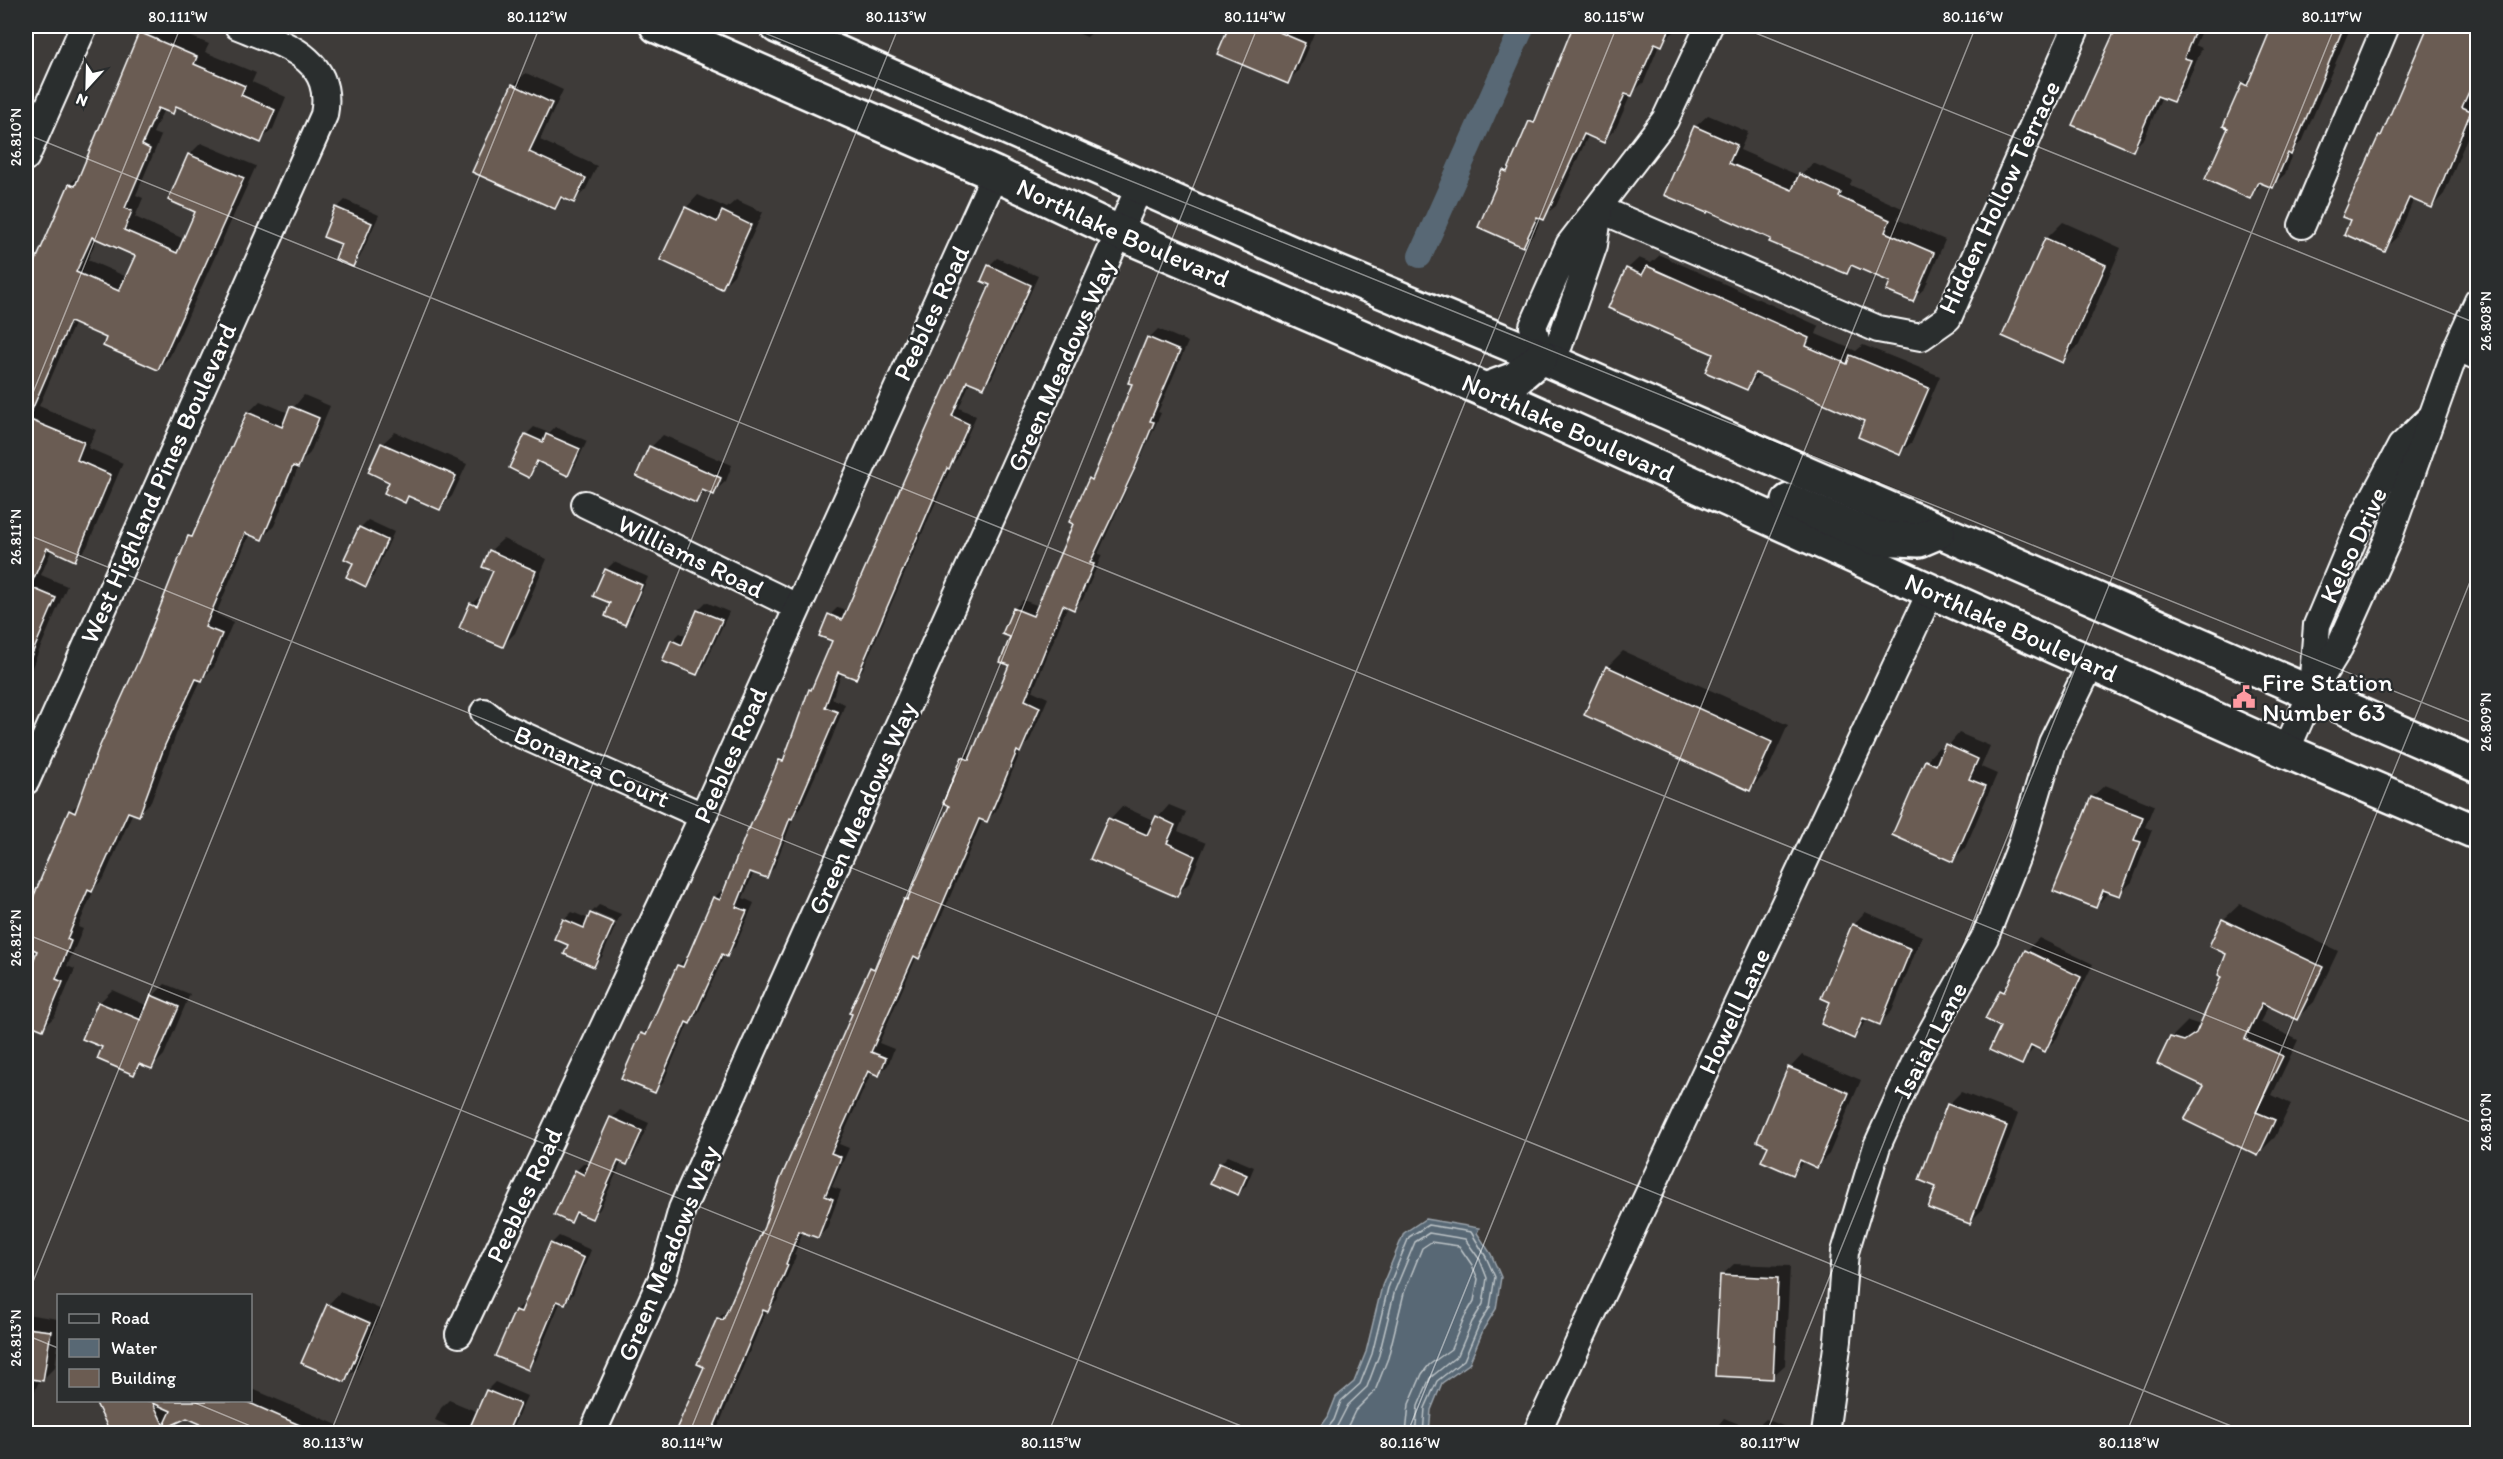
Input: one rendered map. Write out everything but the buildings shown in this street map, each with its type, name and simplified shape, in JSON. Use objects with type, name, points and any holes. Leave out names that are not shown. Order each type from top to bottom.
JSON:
[{"type":"main road","name":"Northlake Boulevard","points":[[657,26],[995,174],[1120,232],[1485,390],[1932,589],[2286,751],[2478,833]]},
{"type":"main road","name":"Northlake Boulevard","points":[[777,26],[1307,260],[1541,357],[2478,766]]},
{"type":"main road","points":[[1485,390],[1515,379],[1541,357]]},
{"type":"main road","points":[[1675,475],[1708,473],[1772,495],[1875,538],[1919,540],[1938,532]]},
{"type":"street","points":[[26,157],[84,26]]},
{"type":"street","name":"West Highland Pines Boulevard","points":[[26,781],[324,115],[327,99],[324,83],[310,61],[296,51],[238,26]]},
{"type":"street","points":[[1541,357],[1533,326],[1569,245],[1599,209],[1665,120],[1709,26]]},
{"type":"street","name":"Hidden Hollow Terrace","points":[[1599,209],[1878,330],[1921,337],[1948,318],[2077,26]]},
{"type":"street","points":[[2302,225],[2386,26]]},
{"type":"street","name":"Peebles Road","points":[[459,1334],[703,816],[995,174]]},
{"type":"street","name":"Green Meadows Way","points":[[592,1434],[663,1276],[682,1209],[1140,186]]},
{"type":"street","name":"Kelso Drive","points":[[2286,751],[2312,692],[2317,625],[2360,523],[2402,446],[2432,416],[2467,352],[2478,301]]},
{"type":"street","name":"Williams Road","points":[[585,504],[797,607]]},
{"type":"street","name":"Howell Lane","points":[[1536,1434],[1932,589]]},
{"type":"street","name":"Isaiah Lane","points":[[1825,1434],[1838,1340],[1845,1252],[1877,1146],[1918,1056],[1985,937],[2021,846],[2052,743],[2092,662]]},
{"type":"street","name":"Bonanza Court","points":[[484,712],[500,725],[703,816]]},
{"type":"water","points":[[1425,1219],[1479,1228],[1477,1233],[1491,1254],[1501,1277],[1496,1309],[1484,1328],[1469,1364],[1442,1383],[1431,1410],[1429,1433],[1316,1433],[1328,1417],[1336,1397],[1354,1382],[1366,1352],[1382,1286],[1404,1233]]},
{"type":"waterway","points":[[1420,256],[1523,26]]},
{"type":"place","name":"Fire Station Number 63","points":[[2244,697]]}]
